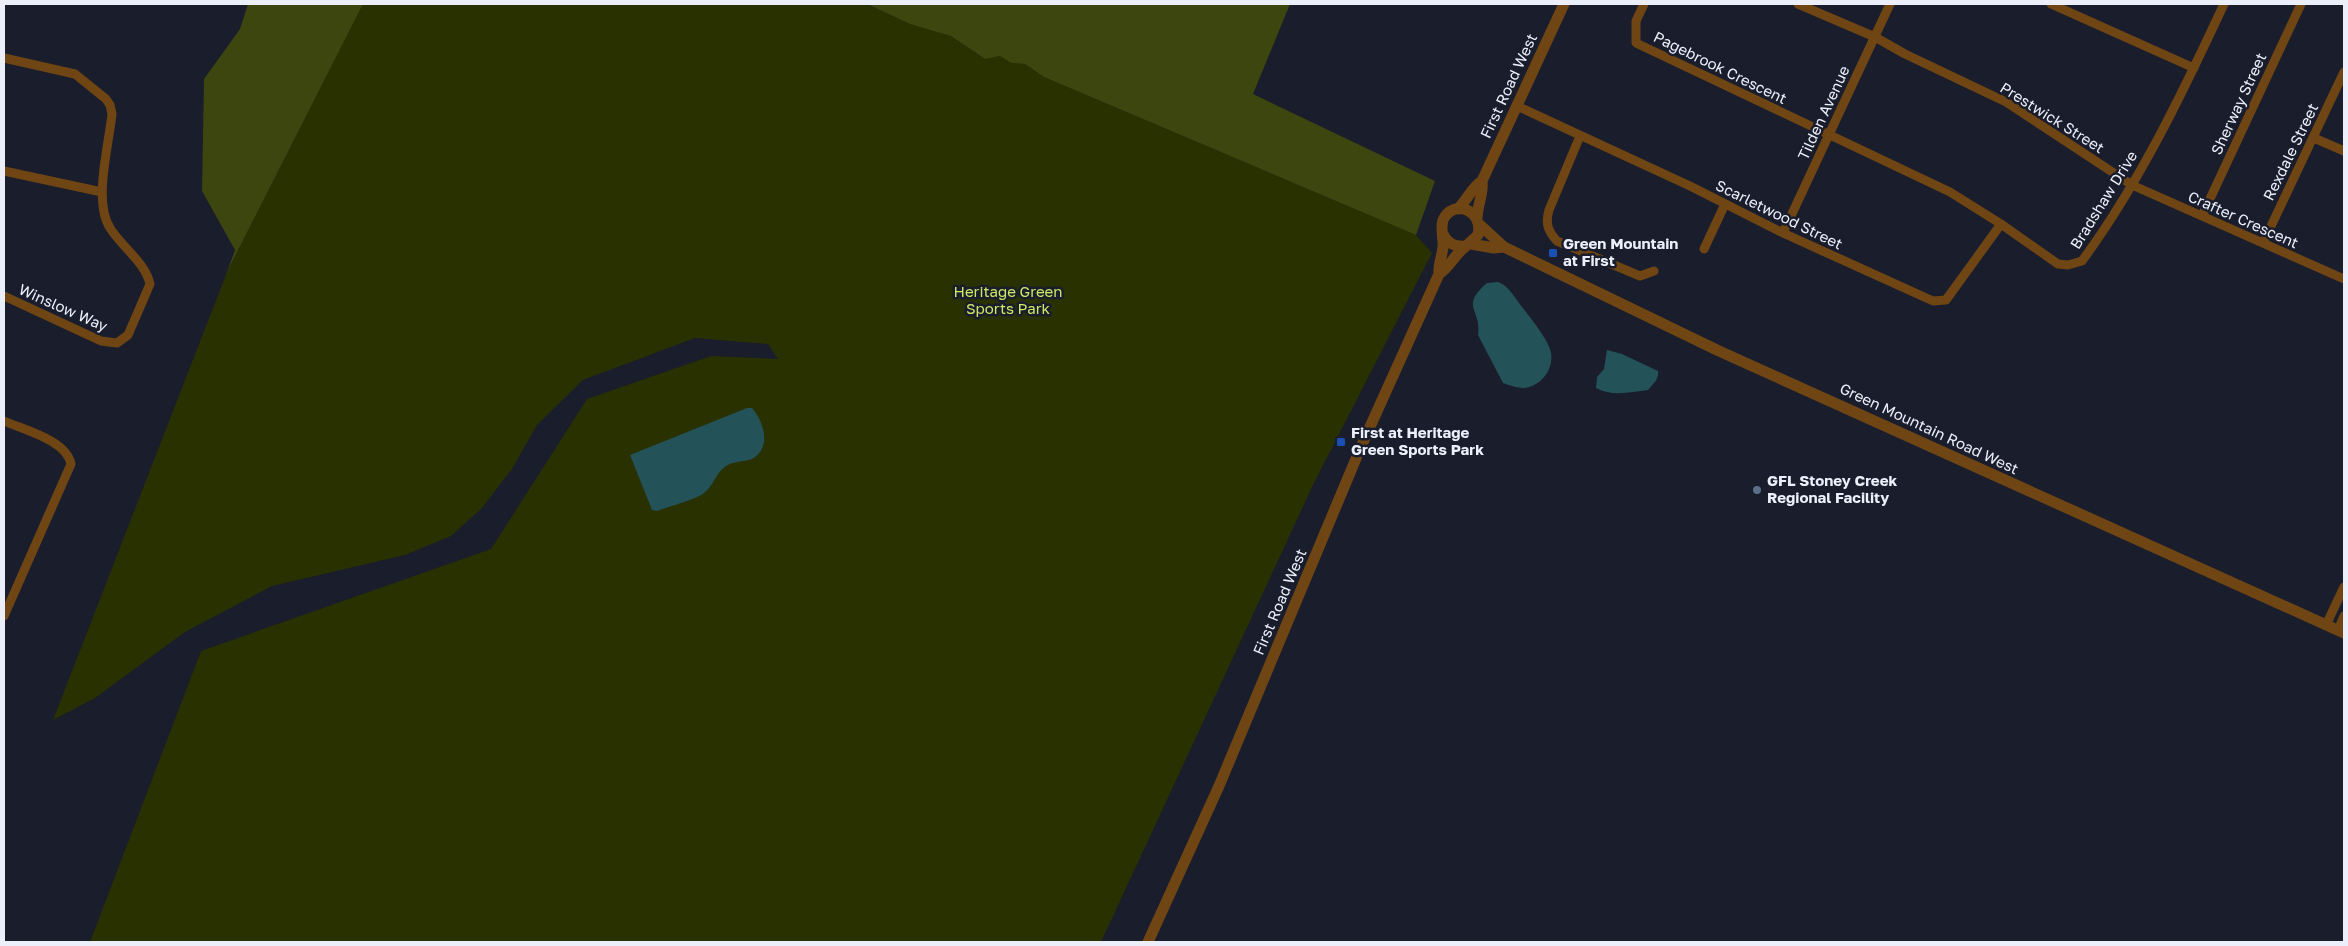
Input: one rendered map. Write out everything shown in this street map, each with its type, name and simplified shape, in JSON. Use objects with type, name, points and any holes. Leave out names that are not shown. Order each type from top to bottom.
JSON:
[{"type":"street","name":"First Road West","points":[[1458,209],[1470,195],[1474,186],[1482,181],[1564,4]]},
{"type":"street","name":"Pagebrook Crescent","points":[[1644,4],[1636,21],[1636,42],[1829,136]]},
{"type":"street","points":[[1798,4],[1875,37]]},
{"type":"street","name":"Tilden Avenue","points":[[1783,233],[1890,4]]},
{"type":"street","points":[[2051,4],[2194,68]]},
{"type":"street","name":"Bradshaw Drive","points":[[1829,136],[1950,192],[2001,224],[2058,264],[2068,265],[2082,261],[2132,185],[2194,68],[2224,4]]},
{"type":"street","name":"Sherway Street","points":[[2202,216],[2301,4]]},
{"type":"street","name":"Prestwick Street","points":[[1875,37],[2006,102],[2132,185]]},
{"type":"street","name":"Winslow Way","points":[[4,58],[63,69],[75,74],[110,105],[110,129],[102,192],[105,220],[110,229],[144,270],[150,284],[125,338],[117,343],[101,341],[4,296]]},
{"type":"street","name":"Rexdale Street","points":[[2263,243],[2344,72]]},
{"type":"street","name":"Scarletwood Street","points":[[1517,106],[1783,233],[1933,301],[1946,300],[2001,224]]},
{"type":"street","points":[[1580,136],[1549,210],[1547,218],[1548,231],[1557,241],[1640,276],[1654,271]]},
{"type":"street","points":[[2314,138],[2344,151]]},
{"type":"street","points":[[4,171],[102,192]]},
{"type":"street","name":"First Road West","points":[[1478,221],[1477,208],[1484,188],[1482,181]]},
{"type":"street","name":"Crafter Crescent","points":[[2132,185],[2344,279]]},
{"type":"street","points":[[1704,249],[1725,204]]},
{"type":"street","points":[[1452,210],[1469,211],[1478,221],[1478,235],[1469,245],[1455,246],[1443,234],[1444,218],[1452,210]]},
{"type":"street","name":"Green Mountain Road West","points":[[1478,221],[1504,247],[1719,351],[2341,631]]},
{"type":"street","name":"First Road West","points":[[1148,942],[1219,786],[1360,450],[1439,274],[1438,264],[1444,245],[1443,234]]},
{"type":"street","name":"First Road West","points":[[1439,274],[1446,270],[1451,260],[1469,245]]},
{"type":"street","name":"Green Mountain Road West","points":[[1469,245],[1494,248],[1504,247]]},
{"type":"street","points":[[4,421],[60,445],[69,456],[71,464],[4,616]]},
{"type":"street","points":[[2326,625],[2344,587]]},
{"type":"street","points":[[2341,631],[2344,616]]},
{"type":"green space","points":[[248,4],[363,4],[227,272],[235,250],[202,191],[204,79],[240,29]]},
{"type":"green space","name":"Heritage Green Sports Park","points":[[363,4],[866,4],[906,22],[951,36],[985,59],[1000,56],[1011,63],[1025,64],[1044,77],[1416,235],[1432,253],[1314,483],[1101,942],[90,942],[201,651],[491,549],[587,399],[711,356],[778,359],[768,344],[695,338],[583,380],[537,425],[512,469],[482,508],[451,536],[405,555],[272,586],[185,632],[95,698],[53,720],[227,272]]},
{"type":"green space","points":[[867,4],[1290,4],[1253,94],[1435,181],[1416,235],[1044,77],[1025,64],[1011,63],[1000,56],[985,59],[951,36],[910,24]]},
{"type":"shaded area","points":[[1498,282],[1512,293],[1550,348],[1550,366],[1545,377],[1529,387],[1518,388],[1503,383],[1478,335],[1473,303],[1474,298],[1487,283]]},
{"type":"shaded area","points":[[1607,350],[1622,354],[1658,371],[1656,381],[1648,390],[1628,393],[1608,392],[1596,388],[1597,377],[1604,369]]},
{"type":"shaded area","points":[[747,408],[752,408],[763,427],[764,442],[758,454],[752,459],[726,466],[710,487],[700,495],[657,511],[652,510],[630,455]]},
{"type":"place","name":"Green Mountain at First","points":[[1553,253]]},
{"type":"place","name":"First at Heritage Green Sports Park","points":[[1341,442]]},
{"type":"place","name":"GFL Stoney Creek Regional Facility","points":[[1757,490]]}]
